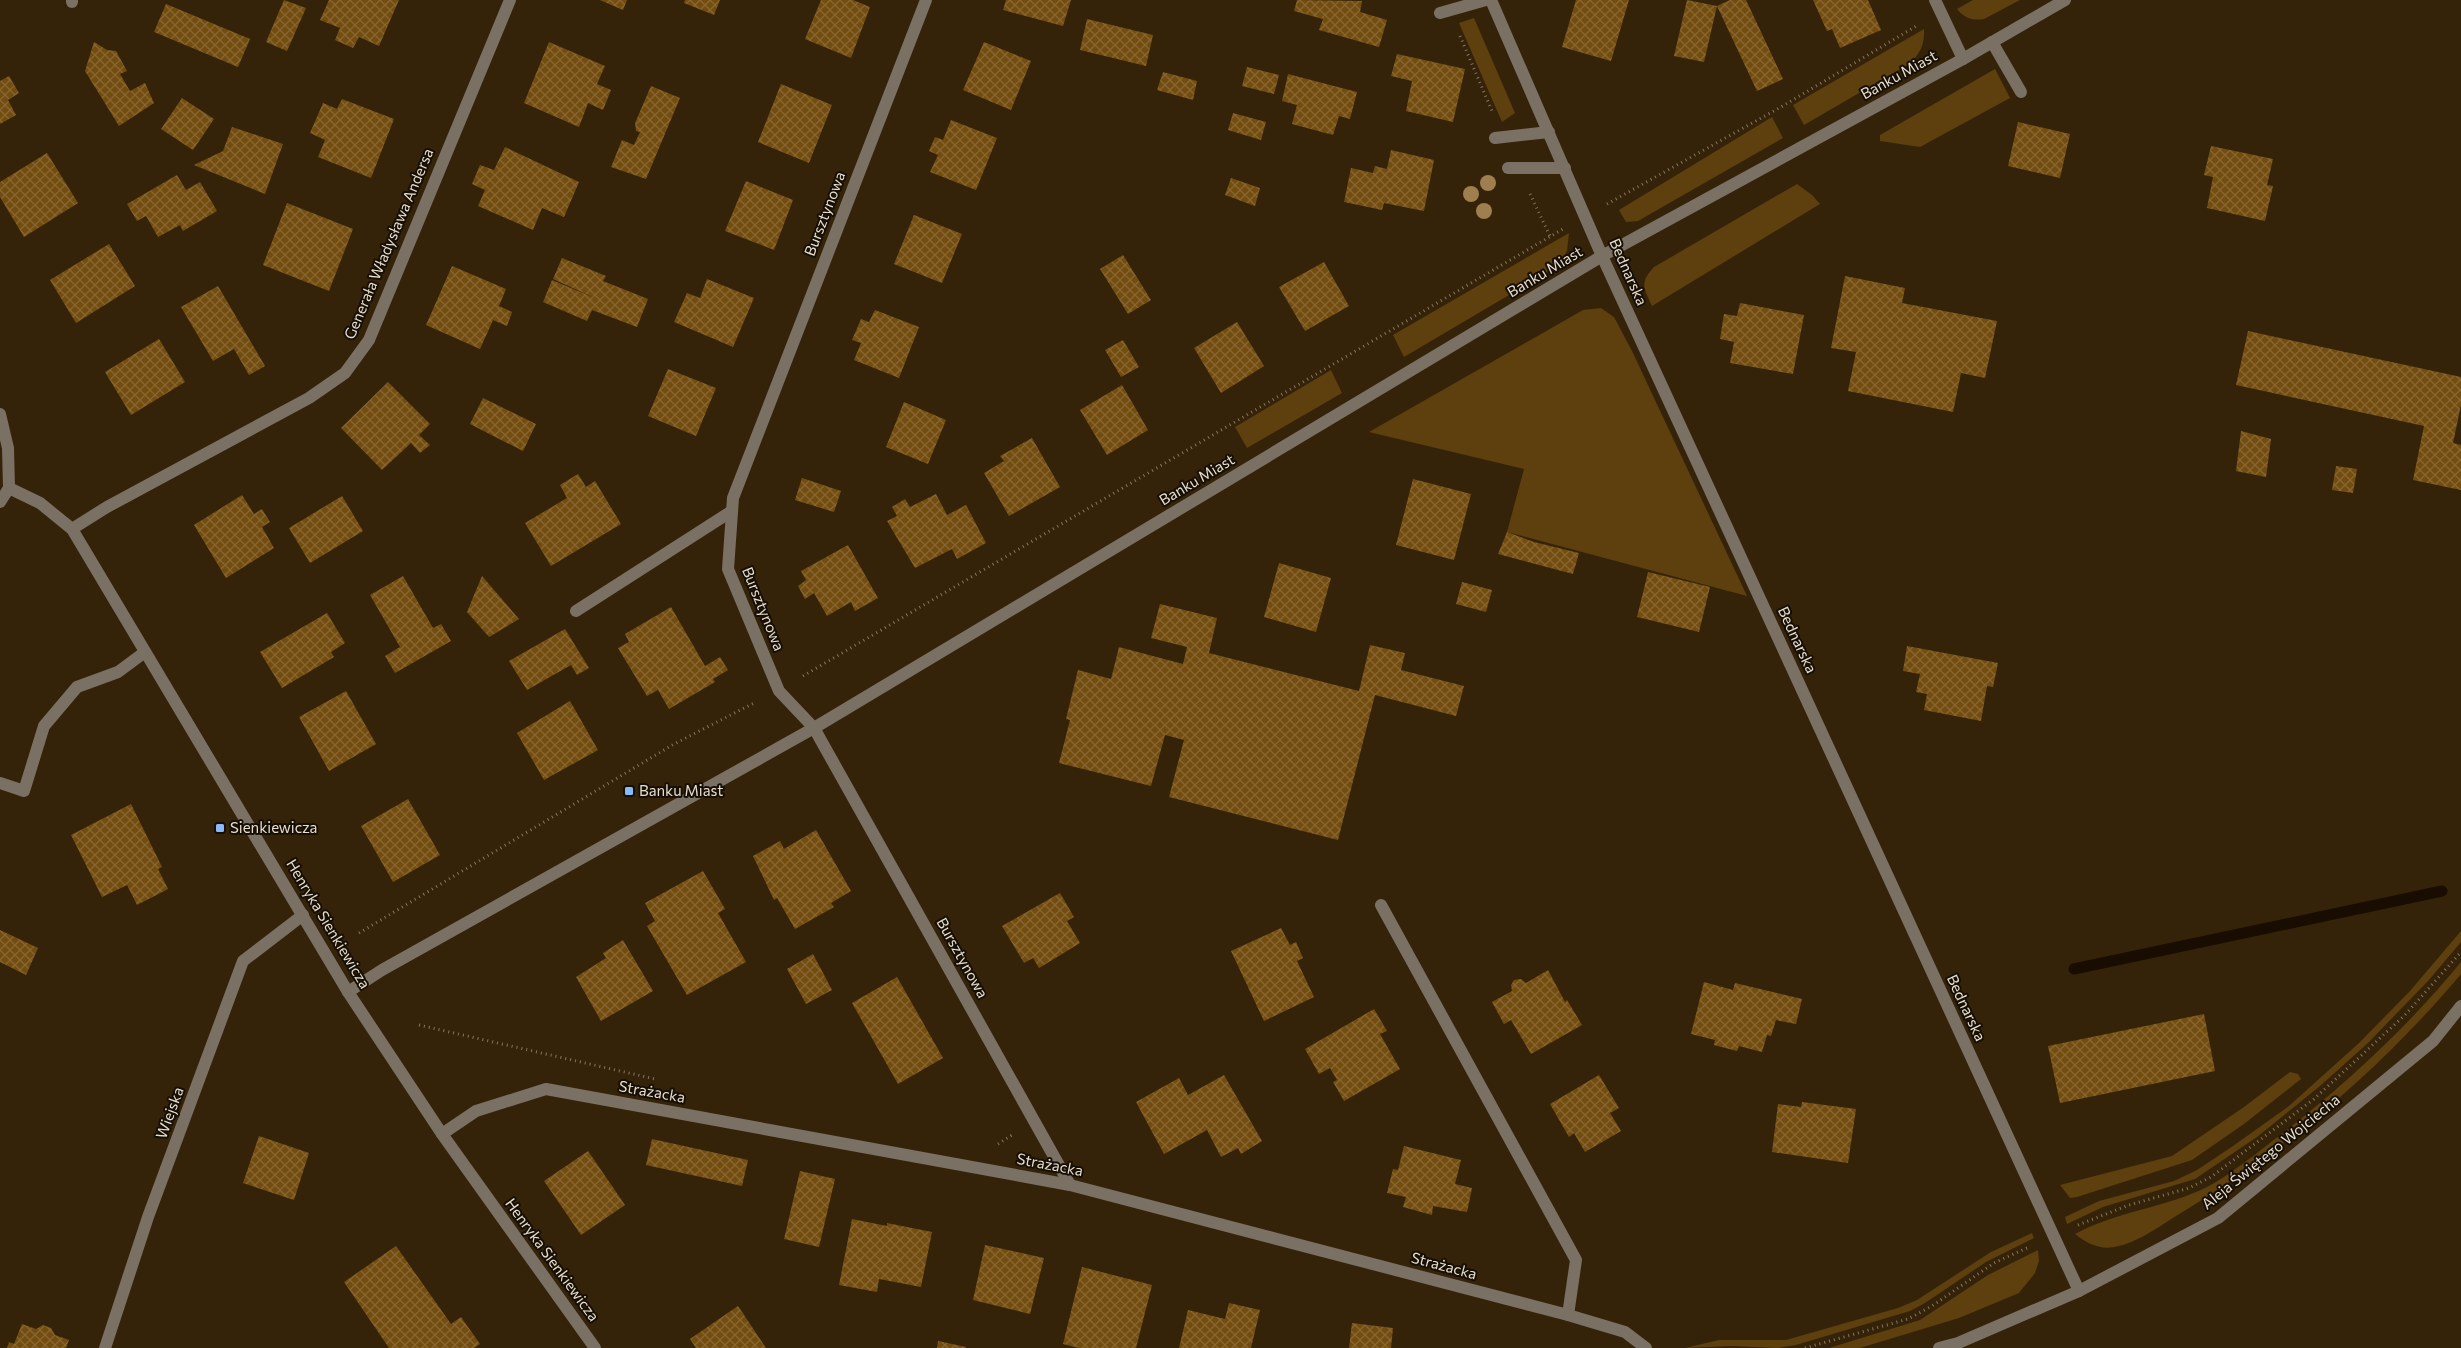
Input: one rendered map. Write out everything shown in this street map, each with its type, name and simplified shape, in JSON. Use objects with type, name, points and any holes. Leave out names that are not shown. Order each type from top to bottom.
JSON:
[{"type":"street","name":"Generała Władysława Andersa","points":[[72,529],[108,507],[309,398],[345,373],[369,340],[510,0]]},
{"type":"street","name":"Bursztynowa","points":[[926,0],[733,498],[728,569],[779,691],[814,728],[1070,1184]]},
{"type":"street","points":[[1440,13],[1486,0]]},
{"type":"street","name":"Bednarska","points":[[1491,0],[1602,256],[2078,1291]]},
{"type":"street","name":"Banku Miast","points":[[348,992],[390,965],[814,728],[1602,256],[2065,0]]},
{"type":"street","points":[[1937,6],[1963,58]]},
{"type":"street","points":[[1992,42],[2021,92]]},
{"type":"street","points":[[1495,138],[1549,132]]},
{"type":"street","points":[[1508,168],[1565,168]]},
{"type":"street","points":[[0,414],[8,448],[9,488],[0,502]]},
{"type":"street","name":"Henryka Sienkiewicza","points":[[9,488],[40,503],[72,529],[348,992],[442,1134],[595,1348]]},
{"type":"street","points":[[576,611],[732,511]]},
{"type":"street","points":[[0,783],[24,791],[44,726],[77,686],[118,672],[145,652]]},
{"type":"street","points":[[1381,905],[1576,1260],[1568,1315]]},
{"type":"street","name":"Wiejska","points":[[106,1348],[148,1217],[243,961],[303,915]]},
{"type":"street","name":"Aleja Świętego Wojciecha","points":[[1939,1348],[1958,1343],[2078,1291],[2218,1218],[2433,1041],[2461,1006]]},
{"type":"street","name":"Strażacka","points":[[442,1134],[476,1111],[546,1089],[1070,1184],[1568,1315],[1625,1332],[1646,1348]]},
{"type":"path","points":[[359,932],[674,744],[779,691],[1586,216],[1781,107],[1937,6]]},
{"type":"path","points":[[2070,1228],[2129,1205],[2189,1188],[2211,1177],[2314,1099],[2405,1015],[2461,952]]},
{"type":"path","points":[[1805,1348],[1908,1319],[1932,1306],[1994,1263],[2037,1244]]},
{"type":"shaded area","points":[[1973,0],[2020,0],[1984,19],[1976,20],[1966,17],[1957,9]]},
{"type":"shaded area","points":[[1474,18],[1515,113],[1502,122],[1459,23]]},
{"type":"shaded area","points":[[1924,29],[1924,39],[1921,48],[1909,64],[1804,125],[1793,105]]},
{"type":"shaded area","points":[[1995,69],[2010,98],[1920,147],[1880,141],[1880,135]]},
{"type":"shaded area","points":[[1772,117],[1783,138],[1638,221],[1626,222],[1619,210]]},
{"type":"shaded area","points":[[1797,184],[1812,195],[1820,204],[1652,306],[1644,286],[1646,277],[1654,267]]},
{"type":"shaded area","points":[[1569,233],[1567,251],[1558,266],[1404,357],[1393,335]]},
{"type":"shaded area","points":[[1601,308],[1614,317],[1632,351],[1747,596],[1507,532],[1524,469],[1369,432],[1583,310]]},
{"type":"shaded area","points":[[1331,370],[1342,393],[1247,448],[1235,427]]},
{"type":"shaded area","points":[[2461,931],[2461,942],[2428,981],[2368,1043],[2320,1086],[2257,1137],[2195,1179],[2103,1207],[2067,1224],[2065,1217],[2099,1201],[2174,1181],[2197,1170],[2289,1106],[2359,1043],[2410,991]]},
{"type":"shaded area","points":[[2461,962],[2461,974],[2399,1042],[2331,1105],[2258,1162],[2157,1228],[2132,1242],[2109,1248],[2098,1247],[2075,1234],[2107,1220],[2191,1194],[2207,1187],[2233,1171],[2325,1099],[2373,1056],[2419,1010]]},
{"type":"shaded area","points":[[2290,1072],[2298,1074],[2301,1079],[2244,1124],[2192,1160],[2077,1197],[2070,1198],[2060,1185],[2172,1156],[2244,1107]]},
{"type":"shaded area","points":[[2032,1233],[2034,1238],[1986,1262],[1910,1311],[1796,1345],[1778,1348],[1731,1346],[1685,1348],[1719,1340],[1786,1340],[1898,1308],[1917,1300],[1991,1252]]},
{"type":"shaded area","points":[[2038,1250],[2039,1261],[2035,1273],[2019,1293],[1959,1318],[1860,1348],[1829,1348],[1920,1320],[1988,1275]]},
{"type":"building","points":[[284,0],[306,8],[287,51],[266,42]]},
{"type":"building","points":[[329,0],[399,0],[379,46],[359,37],[353,48],[335,40],[340,28],[320,20]]},
{"type":"building","points":[[600,0],[627,0],[623,10]]},
{"type":"building","points":[[685,0],[720,0],[714,15],[684,3]]},
{"type":"building","points":[[821,0],[853,0],[870,7],[851,58],[805,39]]},
{"type":"building","points":[[1006,0],[1071,0],[1063,26],[1003,10]]},
{"type":"building","points":[[1297,0],[1362,1],[1360,12],[1387,20],[1379,47],[1319,30],[1323,19],[1294,11]]},
{"type":"building","points":[[1576,0],[1629,0],[1611,61],[1562,47]]},
{"type":"building","points":[[1687,0],[1717,6],[1704,62],[1674,56]]},
{"type":"building","points":[[1730,0],[1746,0],[1783,79],[1757,91],[1717,6]]},
{"type":"building","points":[[1813,0],[1868,0],[1881,30],[1840,48],[1832,29],[1827,31]]},
{"type":"building","points":[[166,4],[250,39],[238,67],[154,32]]},
{"type":"building","points":[[1087,19],[1153,35],[1146,66],[1080,50]]},
{"type":"building","points":[[94,42],[107,50],[116,51],[127,71],[120,74],[130,91],[145,83],[154,103],[119,126],[85,71]]},
{"type":"building","points":[[549,42],[605,66],[597,84],[611,90],[603,110],[588,103],[579,127],[524,103]]},
{"type":"building","points":[[984,42],[1031,61],[1011,110],[963,90]]},
{"type":"building","points":[[1397,54],[1465,69],[1453,122],[1406,111],[1412,81],[1391,76]]},
{"type":"building","points":[[1247,67],[1279,75],[1274,94],[1242,86]]},
{"type":"building","points":[[1163,72],[1197,81],[1193,100],[1157,90]]},
{"type":"building","points":[[1288,74],[1357,92],[1350,119],[1339,116],[1333,135],[1292,124],[1297,105],[1282,101]]},
{"type":"building","points":[[9,76],[19,93],[8,100],[16,115],[0,124],[0,81]]},
{"type":"building","points":[[781,84],[832,105],[809,163],[758,142]]},
{"type":"building","points":[[651,86],[680,98],[646,179],[611,167],[622,140],[634,145],[640,132],[636,131],[635,123]]},
{"type":"building","points":[[182,98],[214,119],[193,150],[161,129]]},
{"type":"building","points":[[342,99],[394,119],[371,178],[318,157],[325,140],[310,133],[323,103],[337,109]]},
{"type":"building","points":[[1233,113],[1266,122],[1261,140],[1228,130]]},
{"type":"building","points":[[951,120],[997,138],[976,190],[930,172],[938,155],[929,151],[935,137],[943,140]]},
{"type":"building","points":[[2018,122],[2070,134],[2060,178],[2008,166]]},
{"type":"building","points":[[232,127],[283,144],[265,194],[194,165],[223,151]]},
{"type":"building","points":[[2211,146],[2273,159],[2267,185],[2273,186],[2265,221],[2207,208],[2213,177],[2204,175]]},
{"type":"building","points":[[505,147],[579,182],[564,217],[542,208],[533,230],[478,206],[485,190],[472,184],[480,165],[494,170]]},
{"type":"building","points":[[1391,150],[1434,160],[1424,211],[1384,203],[1382,210],[1344,202],[1351,168],[1373,173],[1375,166],[1387,169]]},
{"type":"building","points":[[47,153],[78,203],[24,237],[0,197],[0,182]]},
{"type":"building","points":[[177,175],[186,190],[200,182],[217,211],[183,231],[180,225],[158,237],[146,216],[137,221],[127,204]]},
{"type":"building","points":[[1231,178],[1260,188],[1255,206],[1225,195]]},
{"type":"building","points":[[746,181],[793,200],[774,250],[725,231]]},
{"type":"building","points":[[287,203],[353,229],[329,291],[263,265]]},
{"type":"building","points":[[914,215],[962,234],[942,283],[894,264]]},
{"type":"building","points":[[109,244],[135,286],[76,323],[50,280]]},
{"type":"building","points":[[1123,255],[1151,300],[1128,314],[1100,269]]},
{"type":"building","points":[[562,258],[606,276],[603,281],[648,299],[637,327],[592,310],[587,321],[543,302],[552,280],[597,299],[553,279]]},
{"type":"building","points":[[1324,262],[1349,306],[1305,331],[1279,287]]},
{"type":"building","points":[[452,266],[506,289],[499,306],[512,312],[507,326],[493,320],[480,349],[426,325]]},
{"type":"building","points":[[1845,276],[1905,288],[1902,303],[1997,321],[1985,378],[1961,373],[1953,412],[1848,391],[1856,352],[1831,348]]},
{"type":"building","points":[[707,279],[754,298],[733,347],[674,322],[687,293],[700,298]]},
{"type":"building","points":[[218,286],[265,366],[249,375],[234,349],[213,361],[181,307]]},
{"type":"building","points":[[1740,303],[1804,315],[1793,374],[1730,363],[1734,342],[1720,339],[1724,314],[1737,316]]},
{"type":"building","points":[[875,310],[919,327],[899,378],[854,360],[861,343],[852,340],[861,319],[869,322]]},
{"type":"building","points":[[1237,322],[1264,366],[1221,393],[1194,348]]},
{"type":"building","points":[[2248,331],[2461,377],[2461,405],[2453,443],[2461,445],[2461,490],[2413,480],[2424,426],[2236,385]]},
{"type":"building","points":[[159,339],[185,382],[131,415],[105,372]]},
{"type":"building","points":[[1123,340],[1139,367],[1121,377],[1105,350]]},
{"type":"building","points":[[668,369],[716,388],[696,436],[648,416]]},
{"type":"building","points":[[388,382],[430,424],[419,435],[430,445],[420,453],[411,443],[382,470],[341,428]]},
{"type":"building","points":[[1122,385],[1148,430],[1107,455],[1080,410]]},
{"type":"building","points":[[483,398],[536,424],[523,451],[470,424]]},
{"type":"building","points":[[904,402],[946,420],[928,464],[886,447]]},
{"type":"building","points":[[2241,431],[2271,439],[2266,477],[2236,471]]},
{"type":"building","points":[[1032,438],[1060,487],[1009,516],[984,473],[1004,461],[1000,456]]},
{"type":"building","points":[[2336,466],[2357,469],[2353,493],[2332,490]]},
{"type":"building","points":[[578,474],[586,487],[595,481],[621,524],[551,566],[525,523],[567,498],[560,485]]},
{"type":"building","points":[[802,478],[841,491],[834,512],[795,500]]},
{"type":"building","points":[[1413,479],[1471,494],[1454,560],[1396,545]]},
{"type":"building","points":[[936,494],[947,515],[966,505],[986,543],[957,559],[952,549],[915,568],[887,521],[897,516],[892,507],[905,499],[910,507]]},
{"type":"building","points":[[242,495],[254,514],[262,509],[270,522],[262,527],[274,548],[226,578],[194,525]]},
{"type":"building","points":[[342,496],[363,531],[310,563],[289,528]]},
{"type":"building","points":[[1507,532],[1534,542],[1579,553],[1573,574],[1498,554]]},
{"type":"building","points":[[848,545],[878,598],[855,611],[851,602],[827,616],[814,593],[805,599],[798,586],[806,580],[801,571]]},
{"type":"building","points":[[1279,563],[1331,578],[1316,632],[1264,617]]},
{"type":"building","points":[[1648,572],[1710,587],[1699,632],[1637,617]]},
{"type":"building","points":[[403,576],[433,628],[441,624],[451,641],[395,673],[385,656],[400,647],[370,595]]},
{"type":"building","points":[[482,576],[519,619],[489,637],[467,612]]},
{"type":"building","points":[[1462,582],[1492,590],[1486,612],[1456,604]]},
{"type":"building","points":[[1160,604],[1217,618],[1209,653],[1359,691],[1370,645],[1405,653],[1401,670],[1464,686],[1456,716],[1375,695],[1338,840],[1169,797],[1184,740],[1165,735],[1151,786],[1059,763],[1070,720],[1066,719],[1078,670],[1111,679],[1119,647],[1183,664],[1187,647],[1151,638]]},
{"type":"building","points":[[671,607],[705,666],[720,657],[728,670],[713,679],[715,682],[669,709],[658,690],[647,696],[618,648],[629,642],[625,634]]},
{"type":"building","points":[[327,613],[345,643],[331,652],[334,657],[282,688],[260,652]]},
{"type":"building","points":[[565,629],[589,668],[577,675],[571,665],[527,690],[509,661]]},
{"type":"building","points":[[1907,646],[1998,663],[1993,687],[1987,686],[1981,721],[1924,710],[1927,694],[1916,692],[1920,674],[1903,671]]},
{"type":"building","points":[[346,691],[376,744],[329,771],[299,717]]},
{"type":"building","points":[[570,701],[598,750],[544,780],[517,733]]},
{"type":"building","points":[[408,799],[440,855],[393,882],[361,826]]},
{"type":"building","points":[[131,804],[162,867],[158,869],[168,889],[137,905],[127,885],[102,897],[71,835]]},
{"type":"building","points":[[816,830],[851,891],[831,903],[834,907],[795,929],[777,898],[774,900],[753,856],[780,841],[784,849]]},
{"type":"building","points":[[703,871],[725,909],[718,913],[746,962],[687,995],[647,926],[655,921],[645,903]]},
{"type":"building","points":[[1060,893],[1074,917],[1067,921],[1080,943],[1039,968],[1033,958],[1024,963],[1002,926]]},
{"type":"building","points":[[1281,928],[1290,945],[1296,942],[1303,958],[1297,961],[1314,997],[1264,1021],[1231,951]]},
{"type":"building","points":[[0,930],[38,948],[26,975],[0,962]]},
{"type":"building","points":[[623,940],[653,991],[601,1021],[576,977],[606,958],[603,953]]},
{"type":"building","points":[[813,954],[832,990],[806,1004],[787,969]]},
{"type":"building","points":[[1548,970],[1565,1002],[1567,1000],[1582,1025],[1531,1054],[1511,1020],[1504,1024],[1492,1002],[1512,991],[1511,985],[1514,980],[1521,979],[1526,983]]},
{"type":"building","points":[[897,977],[943,1058],[898,1084],[852,1003]]},
{"type":"building","points":[[1704,982],[1733,990],[1735,983],[1802,999],[1796,1024],[1776,1020],[1771,1036],[1767,1035],[1762,1052],[1739,1046],[1737,1051],[1714,1045],[1715,1040],[1691,1034]]},
{"type":"building","points":[[1374,1009],[1387,1031],[1380,1034],[1400,1069],[1344,1101],[1333,1082],[1337,1080],[1330,1068],[1319,1074],[1305,1049]]},
{"type":"building","points":[[2204,1014],[2215,1071],[2060,1103],[2048,1046]]},
{"type":"building","points":[[1224,1075],[1262,1141],[1241,1154],[1238,1148],[1221,1157],[1207,1130],[1164,1154],[1136,1102],[1179,1078],[1188,1095]]},
{"type":"building","points":[[1599,1075],[1619,1108],[1610,1113],[1621,1131],[1585,1152],[1574,1133],[1569,1137],[1550,1104]]},
{"type":"building","points":[[1802,1102],[1856,1109],[1848,1163],[1772,1152],[1778,1104],[1801,1107]]},
{"type":"building","points":[[259,1136],[309,1153],[294,1200],[243,1183]]},
{"type":"building","points":[[652,1139],[748,1160],[742,1186],[646,1165]]},
{"type":"building","points":[[1404,1146],[1461,1160],[1455,1184],[1472,1188],[1467,1212],[1433,1206],[1432,1215],[1403,1207],[1406,1197],[1387,1193],[1393,1169],[1398,1170]]},
{"type":"building","points":[[588,1151],[625,1205],[581,1235],[544,1181]]},
{"type":"building","points":[[800,1171],[835,1179],[819,1247],[784,1239]]},
{"type":"building","points":[[852,1219],[887,1226],[887,1223],[932,1232],[921,1287],[879,1279],[877,1292],[839,1285]]},
{"type":"building","points":[[985,1245],[1044,1258],[1030,1314],[973,1300]]},
{"type":"building","points":[[396,1246],[451,1324],[461,1317],[480,1344],[474,1348],[389,1348],[344,1282]]},
{"type":"building","points":[[1082,1267],[1152,1285],[1136,1348],[1079,1348],[1063,1344]]},
{"type":"building","points":[[1229,1303],[1260,1310],[1251,1348],[1179,1348],[1188,1310],[1225,1319]]},
{"type":"building","points":[[738,1306],[766,1348],[696,1348],[690,1339]]},
{"type":"building","points":[[1352,1323],[1393,1328],[1391,1348],[1349,1348]]},
{"type":"building","points":[[22,1324],[36,1329],[43,1325],[51,1328],[55,1335],[69,1340],[66,1348],[7,1348],[9,1342],[14,1344]]},
{"type":"building","points":[[938,1341],[966,1347],[966,1348],[937,1348]]},
{"type":"waterway","points":[[2074,969],[2442,891]]},
{"type":"place","name":"Banku Miast","points":[[629,791]]},
{"type":"place","name":"Sienkiewicza","points":[[220,828]]}]
